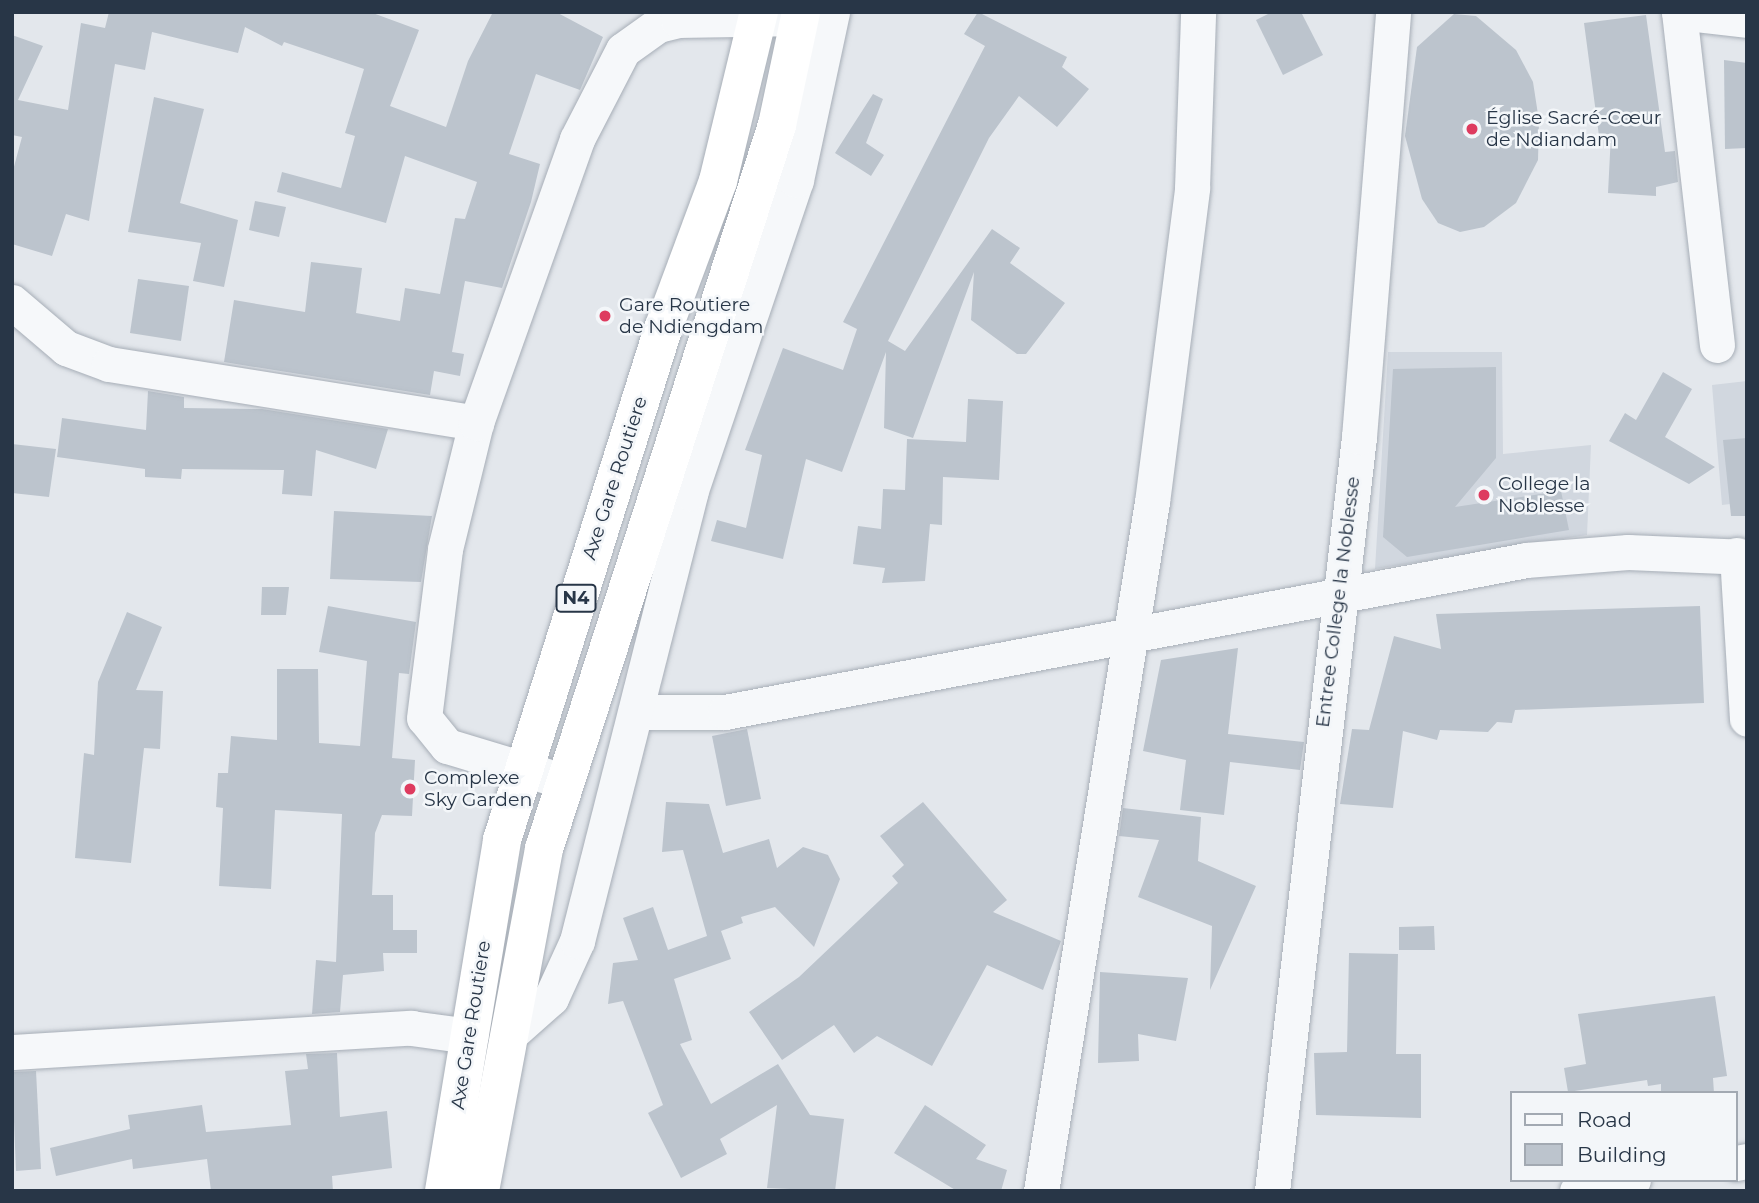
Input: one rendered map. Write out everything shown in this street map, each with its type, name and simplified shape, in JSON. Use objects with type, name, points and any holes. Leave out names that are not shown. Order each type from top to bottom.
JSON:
[{"type":"highway","name":"Axe Gare Routiere","points":[[480,1191],[509,1035],[563,781],[811,14]]},
{"type":"highway","name":"Axe Gare Routiere","points":[[444,1191],[502,840],[663,329],[719,181],[758,15]]},
{"type":"highway","points":[[719,181],[755,189]]},
{"type":"street","points":[[1041,1191],[1063,1025],[1132,634],[1192,188],[1198,12]]},
{"type":"street","name":"Entree College la Noblesse","points":[[1272,1191],[1339,597],[1394,12]]},
{"type":"street","points":[[1717,345],[1679,12],[1747,20]]},
{"type":"street","points":[[509,1035],[551,998],[577,941],[638,712],[690,494],[796,180],[811,14],[645,18],[624,50],[577,139],[476,423],[445,549],[423,711],[427,727],[447,746],[563,781]]},
{"type":"street","points":[[12,302],[66,348],[109,364],[476,423]]},
{"type":"street","points":[[638,712],[725,712],[1526,561],[1628,551],[1742,556],[1747,719]]},
{"type":"street","points":[[13,1052],[411,1028],[470,1035]]},
{"type":"street","points":[[1577,1191],[1623,1182]]},
{"type":"shaded area","name":"College la Noblesse","points":[[1388,352],[1502,352],[1503,454],[1591,445],[1587,535],[1375,569]]},
{"type":"shaded area","points":[[1747,381],[1747,502],[1722,505],[1712,385]]},
{"type":"building","points":[[109,12],[370,12],[419,30],[390,106],[446,127],[468,61],[493,12],[556,12],[603,37],[580,90],[536,74],[509,154],[540,164],[531,202],[502,288],[465,281],[452,352],[464,354],[460,376],[434,371],[430,395],[224,362],[234,300],[305,312],[311,262],[362,268],[356,313],[400,321],[405,288],[440,294],[455,218],[465,219],[477,182],[405,156],[386,223],[277,192],[282,172],[341,188],[355,136],[345,133],[364,69],[284,42],[282,46],[245,27],[238,53],[152,32],[145,70],[115,64],[89,221],[66,214],[52,256],[12,244],[12,174],[22,137],[12,135],[12,35],[43,46],[18,100],[68,110],[81,23],[105,28]]},
{"type":"building","points":[[978,12],[1067,57],[1062,67],[1089,89],[1057,127],[1019,96],[989,138],[888,341],[905,351],[992,229],[1020,248],[1010,263],[1065,303],[1026,354],[1017,354],[971,320],[974,272],[913,438],[884,428],[886,352],[842,472],[806,459],[783,559],[711,541],[717,520],[746,528],[762,455],[745,450],[783,348],[843,370],[857,329],[843,322],[985,46],[964,34]]},
{"type":"building","points":[[1272,12],[1301,12],[1323,55],[1283,75],[1256,20]]},
{"type":"building","name":"Église Sacré-Cœur de Ndiandam","points":[[1454,14],[1476,16],[1516,50],[1533,82],[1539,121],[1538,160],[1516,203],[1484,227],[1460,232],[1438,223],[1422,199],[1405,136],[1417,47]]},
{"type":"building","points":[[1646,15],[1665,152],[1675,151],[1678,182],[1656,187],[1656,196],[1608,193],[1611,134],[1599,136],[1584,23]]},
{"type":"building","points":[[1724,60],[1747,63],[1747,148],[1725,149]]},
{"type":"building","points":[[873,94],[883,99],[866,143],[884,155],[871,176],[835,153]]},
{"type":"building","points":[[154,97],[204,109],[180,203],[238,220],[224,287],[193,281],[201,243],[128,232]]},
{"type":"building","points":[[255,201],[286,207],[279,237],[249,230]]},
{"type":"building","points":[[138,279],[189,286],[181,341],[130,333]]},
{"type":"building","name":"College la Noblesse","points":[[1496,367],[1496,458],[1455,507],[1561,491],[1569,530],[1407,557],[1383,537],[1393,369]]},
{"type":"building","points":[[1663,372],[1692,389],[1665,437],[1715,467],[1689,484],[1609,441],[1625,413],[1636,420]]},
{"type":"building","points":[[148,391],[184,397],[184,408],[262,409],[388,429],[376,469],[316,450],[312,496],[282,494],[284,470],[182,469],[181,479],[145,477],[145,469],[57,457],[62,418],[146,430]]},
{"type":"building","points":[[968,399],[1003,401],[999,480],[943,477],[942,525],[930,524],[925,581],[882,583],[885,568],[853,564],[858,526],[881,529],[883,489],[905,490],[907,439],[966,442]]},
{"type":"building","points":[[1747,438],[1747,516],[1731,516],[1723,440]]},
{"type":"building","points":[[12,444],[56,449],[49,497],[12,493]]},
{"type":"building","points":[[334,511],[432,516],[421,582],[330,579]]},
{"type":"building","points":[[262,587],[289,587],[286,615],[261,615]]},
{"type":"building","points":[[328,606],[416,622],[409,674],[399,673],[392,758],[415,760],[412,816],[382,815],[375,833],[372,895],[393,895],[393,930],[417,930],[417,953],[383,953],[384,971],[343,975],[340,1012],[312,1014],[316,960],[336,962],[342,814],[275,810],[271,889],[219,886],[223,808],[216,807],[218,773],[228,773],[231,736],[277,740],[277,669],[318,669],[319,743],[360,746],[367,661],[319,652]]},
{"type":"building","points":[[1700,606],[1704,703],[1515,710],[1512,723],[1497,722],[1488,732],[1440,730],[1437,740],[1403,731],[1393,808],[1340,804],[1352,729],[1369,730],[1394,636],[1441,649],[1436,614]]},
{"type":"building","points":[[127,612],[162,627],[136,690],[163,691],[160,749],[144,748],[131,863],[75,858],[84,753],[94,755],[98,682]]},
{"type":"building","points":[[1238,648],[1228,734],[1304,742],[1300,770],[1230,762],[1224,815],[1180,810],[1186,760],[1143,751],[1161,660]]},
{"type":"building","points":[[747,729],[761,799],[726,806],[712,736]]},
{"type":"building","points":[[666,802],[709,804],[723,853],[769,839],[777,868],[803,847],[828,855],[840,879],[814,947],[775,907],[741,917],[743,923],[721,931],[731,959],[674,979],[692,1040],[680,1044],[711,1104],[778,1064],[810,1115],[844,1119],[835,1191],[767,1188],[777,1105],[720,1139],[727,1154],[681,1178],[648,1113],[663,1105],[623,1001],[608,1004],[613,963],[638,960],[623,918],[653,907],[668,950],[707,936],[683,850],[662,852]]},
{"type":"building","points":[[923,802],[1007,900],[993,912],[1061,941],[1043,990],[987,965],[932,1066],[877,1036],[854,1053],[834,1025],[782,1060],[749,1012],[799,977],[898,883],[892,876],[904,865],[880,836]]},
{"type":"building","points":[[1123,808],[1201,817],[1198,861],[1256,886],[1210,990],[1212,926],[1138,897],[1159,840],[1119,836]]},
{"type":"building","points":[[1434,926],[1435,950],[1399,950],[1399,927]]},
{"type":"building","points":[[1349,953],[1398,954],[1396,1054],[1421,1054],[1421,1118],[1316,1115],[1314,1053],[1347,1052]]},
{"type":"building","points":[[1100,972],[1188,978],[1176,1041],[1138,1034],[1139,1061],[1098,1063]]},
{"type":"building","points":[[1715,996],[1727,1076],[1713,1078],[1714,1091],[1661,1091],[1661,1084],[1648,1086],[1647,1080],[1568,1091],[1564,1068],[1586,1064],[1578,1014]]},
{"type":"building","points":[[337,1053],[340,1117],[387,1111],[392,1168],[332,1176],[333,1191],[211,1191],[207,1159],[133,1169],[132,1159],[56,1176],[50,1148],[130,1129],[128,1115],[202,1105],[206,1132],[291,1125],[285,1071],[308,1069],[306,1054]]},
{"type":"building","points":[[36,1071],[41,1169],[16,1171],[12,1072]]},
{"type":"building","points":[[925,1105],[986,1145],[976,1159],[1007,1170],[1001,1191],[957,1191],[894,1153]]},
{"type":"place","name":"Église Sacré-Cœur de Ndiandam","points":[[1472,129]]},
{"type":"place","name":"Gare Routiere de Ndiengdam","points":[[605,316]]},
{"type":"place","name":"College la Noblesse","points":[[1484,495]]},
{"type":"place","name":"Complexe Sky Garden","points":[[410,789]]}]
